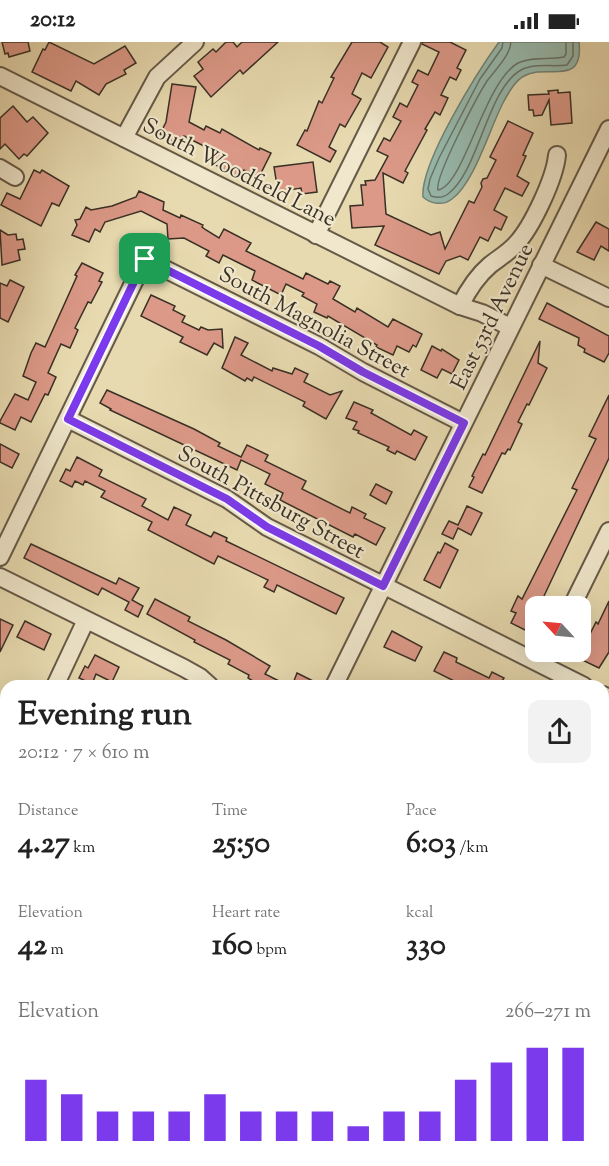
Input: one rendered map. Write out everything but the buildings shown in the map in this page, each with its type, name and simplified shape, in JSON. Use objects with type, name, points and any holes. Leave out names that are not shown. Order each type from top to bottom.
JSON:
[{"type":"street","points":[[124,138],[157,77],[195,42]]},
{"type":"street","points":[[316,235],[412,42]]},
{"type":"street","name":"South Woodfield Lane","points":[[0,76],[460,306],[482,313],[509,331]]},
{"type":"street","name":"East 53rd Avenue","points":[[337,680],[609,129]]},
{"type":"street","points":[[460,306],[477,278],[524,236],[552,178],[557,155]]},
{"type":"street","points":[[0,168],[15,177]]},
{"type":"street","name":"South Magnolia Street","points":[[131,248],[145,259],[319,346],[363,372],[464,423]]},
{"type":"street","points":[[0,557],[145,259]]},
{"type":"street","points":[[542,265],[609,298]]},
{"type":"street","name":"South Pittsburg Street","points":[[68,419],[227,499],[267,527],[383,586],[525,649]]},
{"type":"street","points":[[577,596],[609,531]]},
{"type":"street","points":[[0,577],[204,680]]},
{"type":"street","points":[[58,680],[87,620]]},
{"type":"street","name":"South Pittsburg Street","points":[[551,662],[576,680]]},
{"type":"water","points":[[499,42],[579,42],[579,56],[576,65],[570,70],[533,73],[518,81],[504,101],[475,167],[460,191],[445,203],[430,201],[423,197],[425,182],[440,141]]},
{"type":"route","points":[[145,259],[319,346],[363,372],[464,423],[383,586],[267,527],[227,499],[68,419],[145,259]]}]
